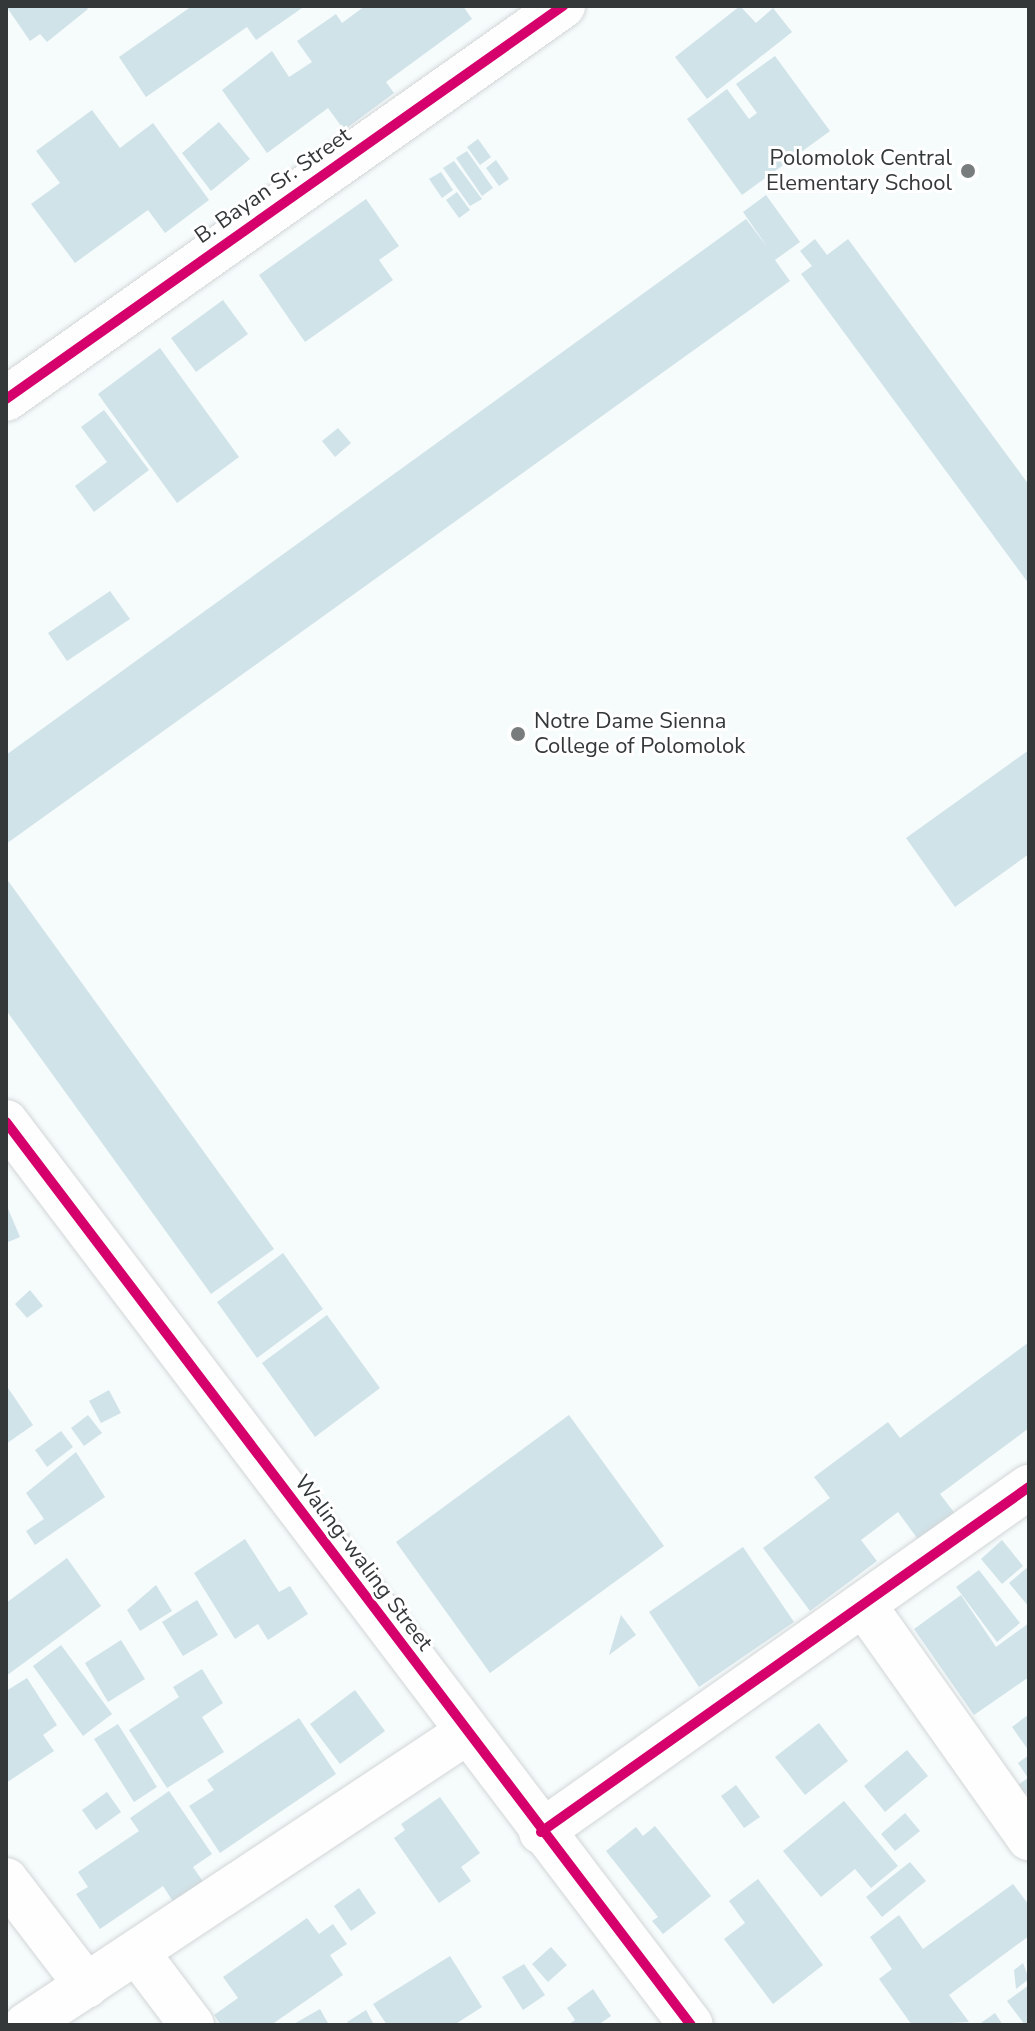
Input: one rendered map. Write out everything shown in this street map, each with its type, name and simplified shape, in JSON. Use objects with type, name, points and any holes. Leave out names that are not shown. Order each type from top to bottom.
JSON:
[{"type":"street","name":"B. Bayan Sr. Street","points":[[6,399],[547,10]]},
{"type":"street","name":"Waling-waling Street","points":[[6,1122],[541,1832],[691,2025]]},
{"type":"street","points":[[541,1832],[1029,1487]]},
{"type":"street","points":[[864,1605],[1029,1838]]},
{"type":"street","points":[[26,2025],[139,1955],[466,1733]]},
{"type":"street","points":[[6,1880],[87,1986]]},
{"type":"street","points":[[139,1955],[192,2025]]},
{"type":"building","points":[[6,6],[85,6],[88,9],[47,42],[40,34],[30,41]]},
{"type":"building","points":[[192,6],[305,6],[256,40],[247,27],[146,97],[119,57]]},
{"type":"building","points":[[365,6],[463,6],[472,19],[386,82],[394,93],[344,130],[328,108],[267,153],[222,90],[272,51],[289,77],[312,62],[297,41],[336,14],[342,23]]},
{"type":"building","points":[[740,6],[756,23],[773,8],[792,32],[707,99],[675,57]]},
{"type":"building","points":[[775,56],[830,131],[742,195],[687,119],[727,89],[749,119],[757,113],[736,84]]},
{"type":"building","points":[[92,110],[120,148],[153,123],[209,200],[165,233],[148,210],[75,263],[31,204],[60,183],[36,151]]},
{"type":"building","points":[[219,122],[250,159],[211,191],[182,153]]},
{"type":"building","points":[[478,139],[491,157],[480,165],[467,147]]},
{"type":"building","points":[[467,151],[493,188],[482,196],[456,158]]},
{"type":"building","points":[[496,160],[509,179],[499,186],[486,168]]},
{"type":"building","points":[[454,161],[482,199],[470,206],[443,168]]},
{"type":"building","points":[[441,172],[453,190],[442,198],[429,179]]},
{"type":"building","points":[[457,192],[470,210],[459,218],[446,200]]},
{"type":"building","points":[[766,195],[800,242],[775,260],[790,281],[6,844],[6,755],[746,219],[768,248],[743,212]]},
{"type":"building","points":[[366,199],[399,246],[379,260],[393,280],[305,342],[259,275]]},
{"type":"building","points":[[815,239],[827,255],[848,239],[1029,485],[1029,584],[801,274],[812,266],[800,251]]},
{"type":"building","points":[[223,300],[248,334],[196,372],[171,338]]},
{"type":"building","points":[[160,348],[239,457],[177,503],[98,394]]},
{"type":"building","points":[[104,410],[149,470],[94,512],[75,486],[107,462],[81,427]]},
{"type":"building","points":[[338,428],[351,443],[335,457],[322,441]]},
{"type":"building","points":[[110,591],[130,619],[67,661],[48,633]]},
{"type":"building","points":[[1029,750],[1029,854],[955,907],[906,838]]},
{"type":"building","points":[[6,878],[274,1249],[211,1294],[6,1010]]},
{"type":"building","points":[[6,1204],[20,1237],[6,1243]]},
{"type":"building","points":[[283,1253],[323,1309],[257,1358],[217,1302]]},
{"type":"building","points":[[30,1290],[43,1306],[27,1318],[15,1304]]},
{"type":"building","points":[[327,1315],[380,1388],[315,1437],[262,1363]]},
{"type":"building","points":[[1029,1342],[1029,1428],[940,1494],[956,1515],[920,1542],[898,1512],[861,1540],[877,1561],[810,1611],[763,1548],[830,1498],[814,1477],[888,1422],[900,1438]]},
{"type":"building","points":[[6,1385],[33,1425],[6,1444]]},
{"type":"building","points":[[109,1390],[121,1413],[101,1423],[89,1401]]},
{"type":"building","points":[[88,1415],[102,1433],[84,1446],[71,1428]]},
{"type":"building","points":[[569,1415],[664,1546],[490,1673],[396,1542]]},
{"type":"building","points":[[61,1431],[73,1447],[47,1467],[35,1450]]},
{"type":"building","points":[[76,1452],[105,1497],[35,1545],[26,1531],[44,1519],[26,1493]]},
{"type":"building","points":[[245,1539],[279,1592],[290,1586],[308,1614],[268,1640],[258,1624],[235,1639],[194,1573]]},
{"type":"building","points":[[1002,1540],[1023,1566],[1002,1584],[981,1559]]},
{"type":"building","points":[[743,1547],[794,1622],[699,1687],[649,1612]]},
{"type":"building","points":[[67,1558],[101,1606],[6,1676],[6,1603]]},
{"type":"building","points":[[1029,1566],[1029,1607],[1009,1583]]},
{"type":"building","points":[[979,1570],[1020,1623],[997,1642],[956,1587]]},
{"type":"building","points":[[156,1585],[172,1611],[140,1631],[127,1610]]},
{"type":"building","points":[[961,1595],[996,1647],[1029,1623],[1029,1677],[974,1715],[914,1629]]},
{"type":"building","points":[[197,1600],[218,1635],[183,1656],[162,1622]]},
{"type":"building","points":[[621,1615],[636,1635],[609,1655]]},
{"type":"building","points":[[121,1640],[145,1679],[108,1702],[85,1663]]},
{"type":"building","points":[[61,1645],[112,1714],[83,1736],[33,1666]]},
{"type":"building","points":[[202,1669],[223,1703],[202,1717],[224,1752],[167,1788],[129,1730],[179,1697],[173,1687]]},
{"type":"building","points":[[27,1678],[57,1725],[43,1735],[54,1751],[6,1783],[6,1691]]},
{"type":"building","points":[[355,1690],[385,1731],[340,1764],[310,1724]]},
{"type":"building","points":[[1029,1714],[1029,1751],[1012,1727]]},
{"type":"building","points":[[299,1718],[336,1774],[220,1853],[189,1806],[214,1790],[207,1780]]},
{"type":"building","points":[[819,1723],[848,1761],[805,1795],[775,1757]]},
{"type":"building","points":[[118,1724],[157,1787],[134,1802],[94,1739]]},
{"type":"building","points":[[907,1750],[928,1776],[885,1812],[864,1786]]},
{"type":"building","points":[[1029,1755],[1029,1791],[1010,1804],[1012,1789],[1028,1778],[1018,1763]]},
{"type":"building","points":[[736,1785],[760,1817],[744,1828],[721,1796]]},
{"type":"building","points":[[169,1791],[212,1854],[193,1867],[206,1886],[176,1906],[163,1886],[100,1929],[76,1894],[88,1887],[78,1872],[139,1831],[130,1818]]},
{"type":"building","points":[[107,1792],[121,1812],[96,1830],[82,1810]]},
{"type":"building","points":[[440,1797],[480,1853],[461,1867],[471,1881],[439,1903],[394,1838],[405,1830],[401,1824]]},
{"type":"building","points":[[844,1801],[898,1866],[871,1888],[855,1869],[821,1897],[783,1851]]},
{"type":"building","points":[[905,1813],[920,1831],[895,1851],[881,1834]]},
{"type":"building","points":[[655,1826],[711,1896],[663,1934],[652,1921],[658,1917],[606,1851],[636,1827],[643,1836]]},
{"type":"building","points":[[910,1862],[926,1881],[882,1917],[866,1897]]},
{"type":"building","points":[[758,1879],[823,1965],[773,2004],[724,1939],[745,1923],[729,1901]]},
{"type":"building","points":[[1013,1884],[1029,1905],[1029,1936],[949,1995],[969,2022],[912,2025],[879,1979],[892,1969],[870,1937],[899,1915],[923,1949]]},
{"type":"building","points":[[359,1888],[376,1913],[351,1931],[334,1906]]},
{"type":"building","points":[[307,1918],[319,1934],[333,1924],[347,1944],[330,1955],[343,1975],[271,2025],[221,2025],[214,2015],[238,1998],[223,1977]]},
{"type":"building","points":[[551,1947],[567,1965],[548,1982],[532,1964]]},
{"type":"building","points":[[450,1956],[482,2007],[454,2025],[387,2025],[373,2004]]},
{"type":"building","points":[[1023,1963],[1029,1979],[1016,1989],[1014,1970]]},
{"type":"building","points":[[524,1964],[545,1995],[523,2010],[502,1977]]},
{"type":"building","points":[[1029,1985],[1029,2025],[1025,2025],[1007,2001]]},
{"type":"building","points":[[593,1989],[611,2016],[598,2025],[568,2025],[575,2020],[567,2008]]},
{"type":"building","points":[[320,2009],[329,2025],[292,2025]]},
{"type":"building","points":[[366,2010],[374,2025],[349,2025],[347,2022]]},
{"type":"building","points":[[995,2013],[1003,2025],[978,2025]]},
{"type":"cycle path","points":[[6,399],[563,6]]},
{"type":"cycle path","points":[[6,1122],[691,2025]]},
{"type":"cycle path","points":[[541,1832],[1029,1487]]},
{"type":"place","name":"Polomolok Central Elementary School","points":[[968,171]]},
{"type":"place","name":"Notre Dame Sienna College of Polomolok","points":[[518,734]]}]
